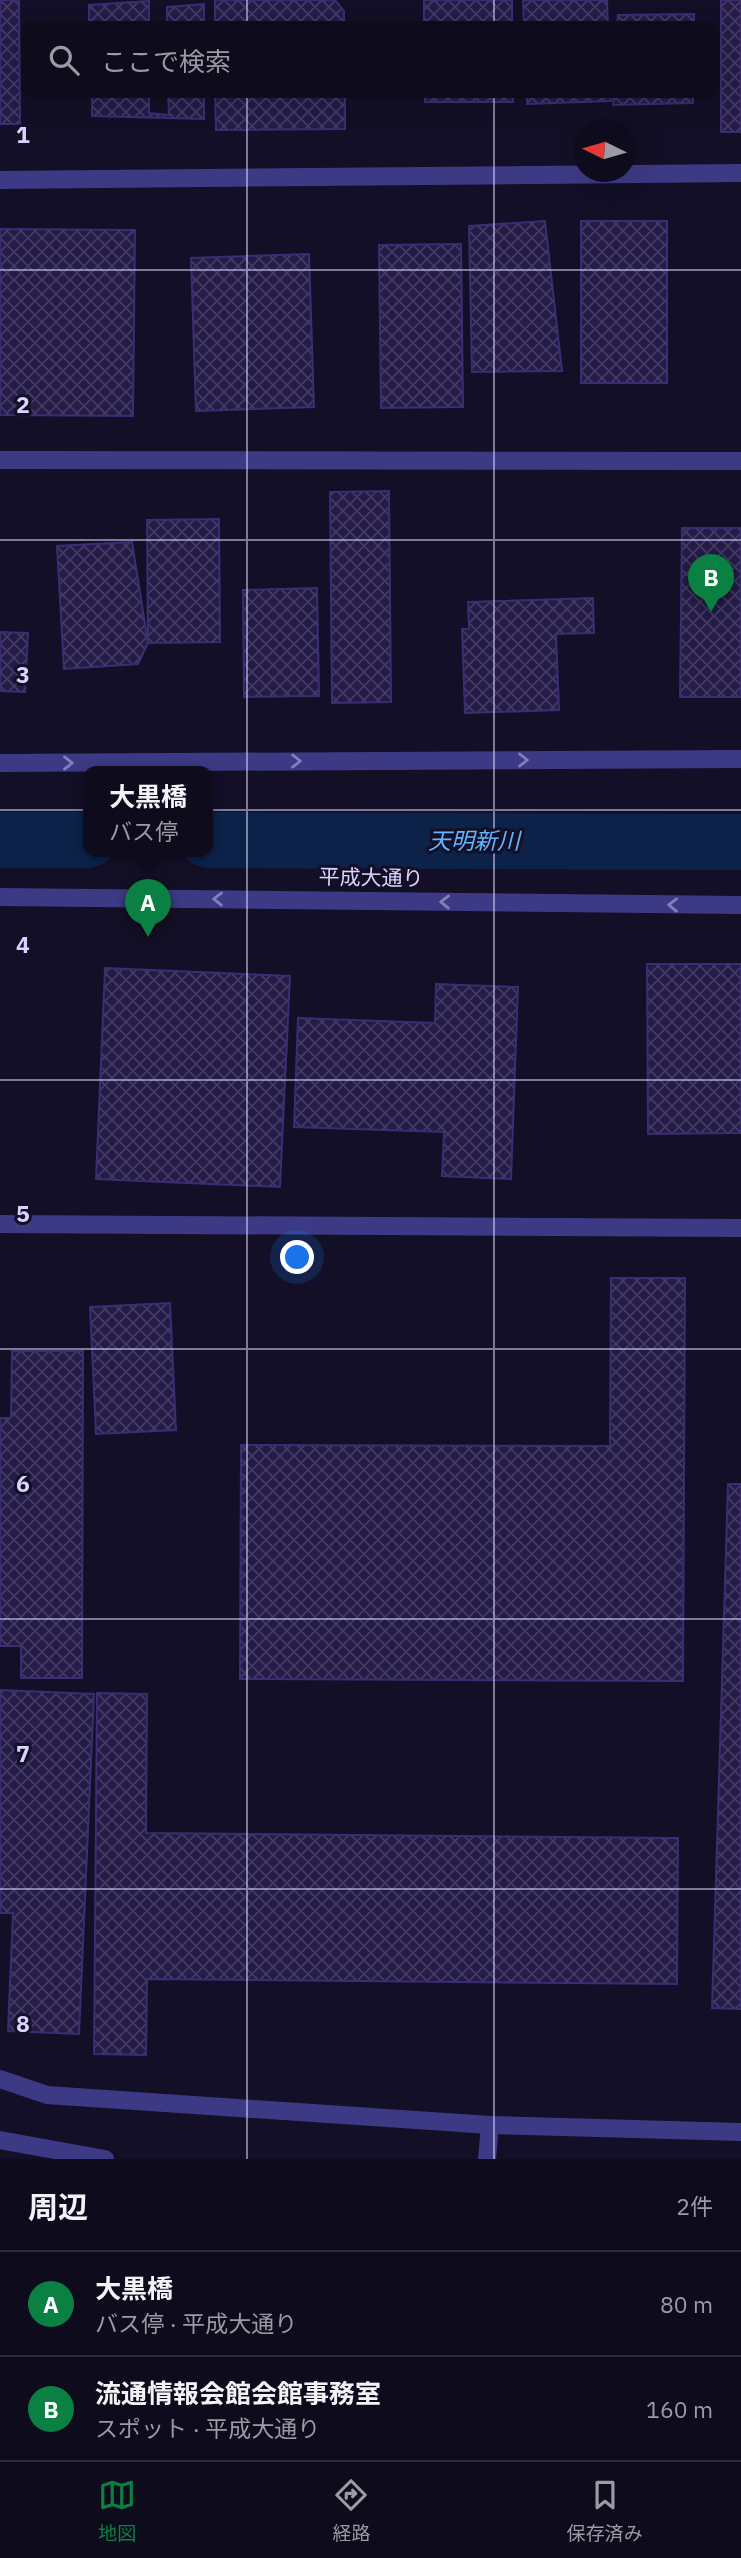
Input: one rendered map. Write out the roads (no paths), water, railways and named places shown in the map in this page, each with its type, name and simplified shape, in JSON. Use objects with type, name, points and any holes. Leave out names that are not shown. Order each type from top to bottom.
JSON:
[{"type":"street","points":[[0,180],[741,173]]},
{"type":"street","points":[[0,460],[741,461]]},
{"type":"street","points":[[0,763],[741,759]]},
{"type":"street","name":"平成大通り","points":[[0,897],[741,905]]},
{"type":"street","points":[[0,1224],[741,1228]]},
{"type":"street","points":[[0,2079],[47,2095],[489,2125],[741,2132]]},
{"type":"street","points":[[486,2159],[489,2125]]},
{"type":"street","points":[[0,2140],[105,2159]]},
{"type":"waterway","name":"天明新川","points":[[0,840],[83,840]]},
{"type":"waterway","name":"天明新川","points":[[213,840],[741,842]]},
{"type":"place","name":"流通情報会館会館事務室","points":[[711,612]]},
{"type":"place","name":"大黒橋","points":[[148,937]]}]
